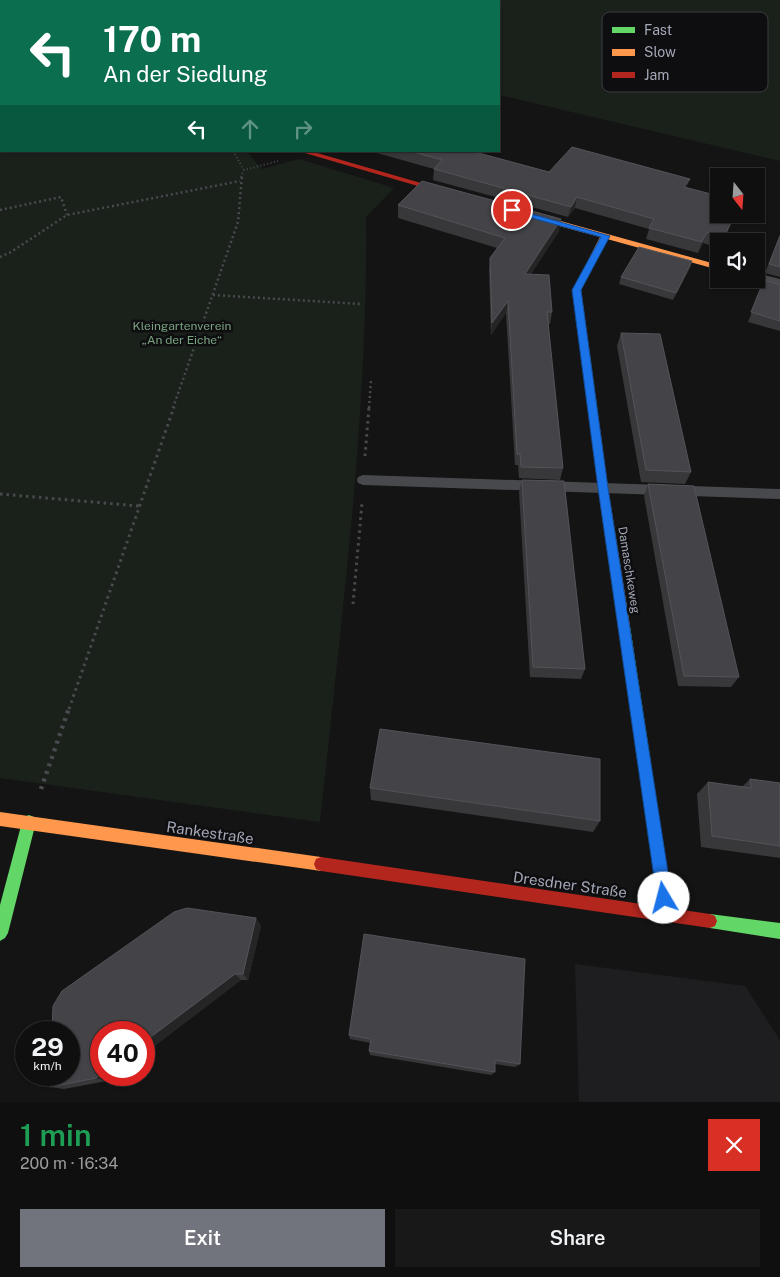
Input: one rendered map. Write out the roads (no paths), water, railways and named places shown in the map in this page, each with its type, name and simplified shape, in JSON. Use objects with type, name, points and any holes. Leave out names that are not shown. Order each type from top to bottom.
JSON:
[{"type":"street","points":[[304,152],[471,198]]},
{"type":"street","points":[[509,209],[710,265]]},
{"type":"street","name":"Damaschkeweg","points":[[606,236],[577,290],[603,488],[667,914]]},
{"type":"street","points":[[765,282],[780,286]]},
{"type":"street","name":"Rankestraße","points":[[0,819],[415,877]]},
{"type":"street","points":[[0,933],[29,822]]},
{"type":"street","name":"Dresdner Straße","points":[[415,877],[780,931]]},
{"type":"lane","points":[[363,480],[780,494]]},
{"type":"park label","name":"Kleingartenverein „An der Eiche“","points":[[182,333]]}]
